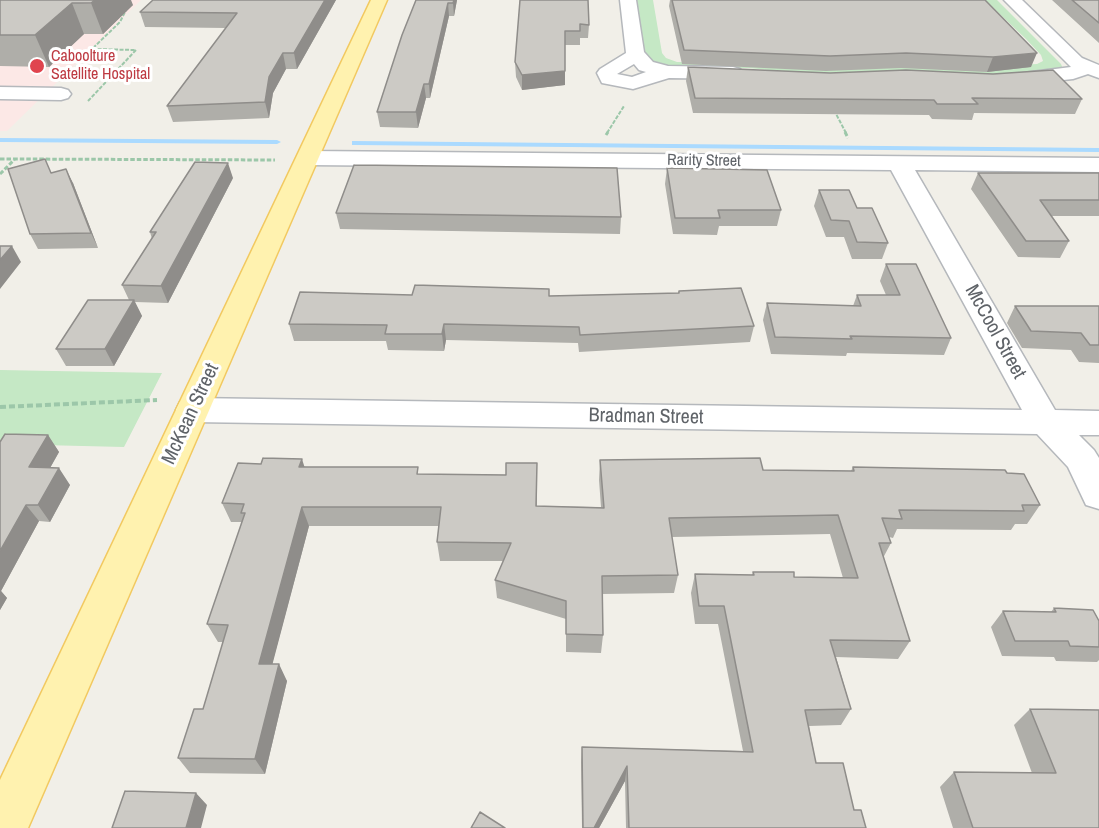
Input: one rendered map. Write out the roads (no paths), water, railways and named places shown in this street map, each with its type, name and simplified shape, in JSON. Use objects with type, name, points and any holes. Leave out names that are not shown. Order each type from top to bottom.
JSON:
[{"type":"main road","name":"McKean Street","points":[[3,828],[192,410],[292,159],[379,0]]},
{"type":"street","points":[[628,0],[636,55],[646,66],[667,72],[755,74]]},
{"type":"street","points":[[1012,0],[1066,55],[1093,70]]},
{"type":"street","points":[[636,55],[607,73],[609,79],[633,83],[667,72]]},
{"type":"street","points":[[996,80],[1093,70]]},
{"type":"street","points":[[0,93],[62,94]]},
{"type":"street","name":"Rarity Street","points":[[292,159],[1099,165]]},
{"type":"street","name":"McCool Street","points":[[899,163],[1045,422],[1082,459],[1099,495]]},
{"type":"street","name":"Bradman Street","points":[[192,410],[1099,423]]},
{"type":"waterway","points":[[0,140],[277,142]]},
{"type":"waterway","points":[[355,143],[1099,150]]},
{"type":"place","name":"Caboolture Satellite Hospital","points":[[37,66]]}]
